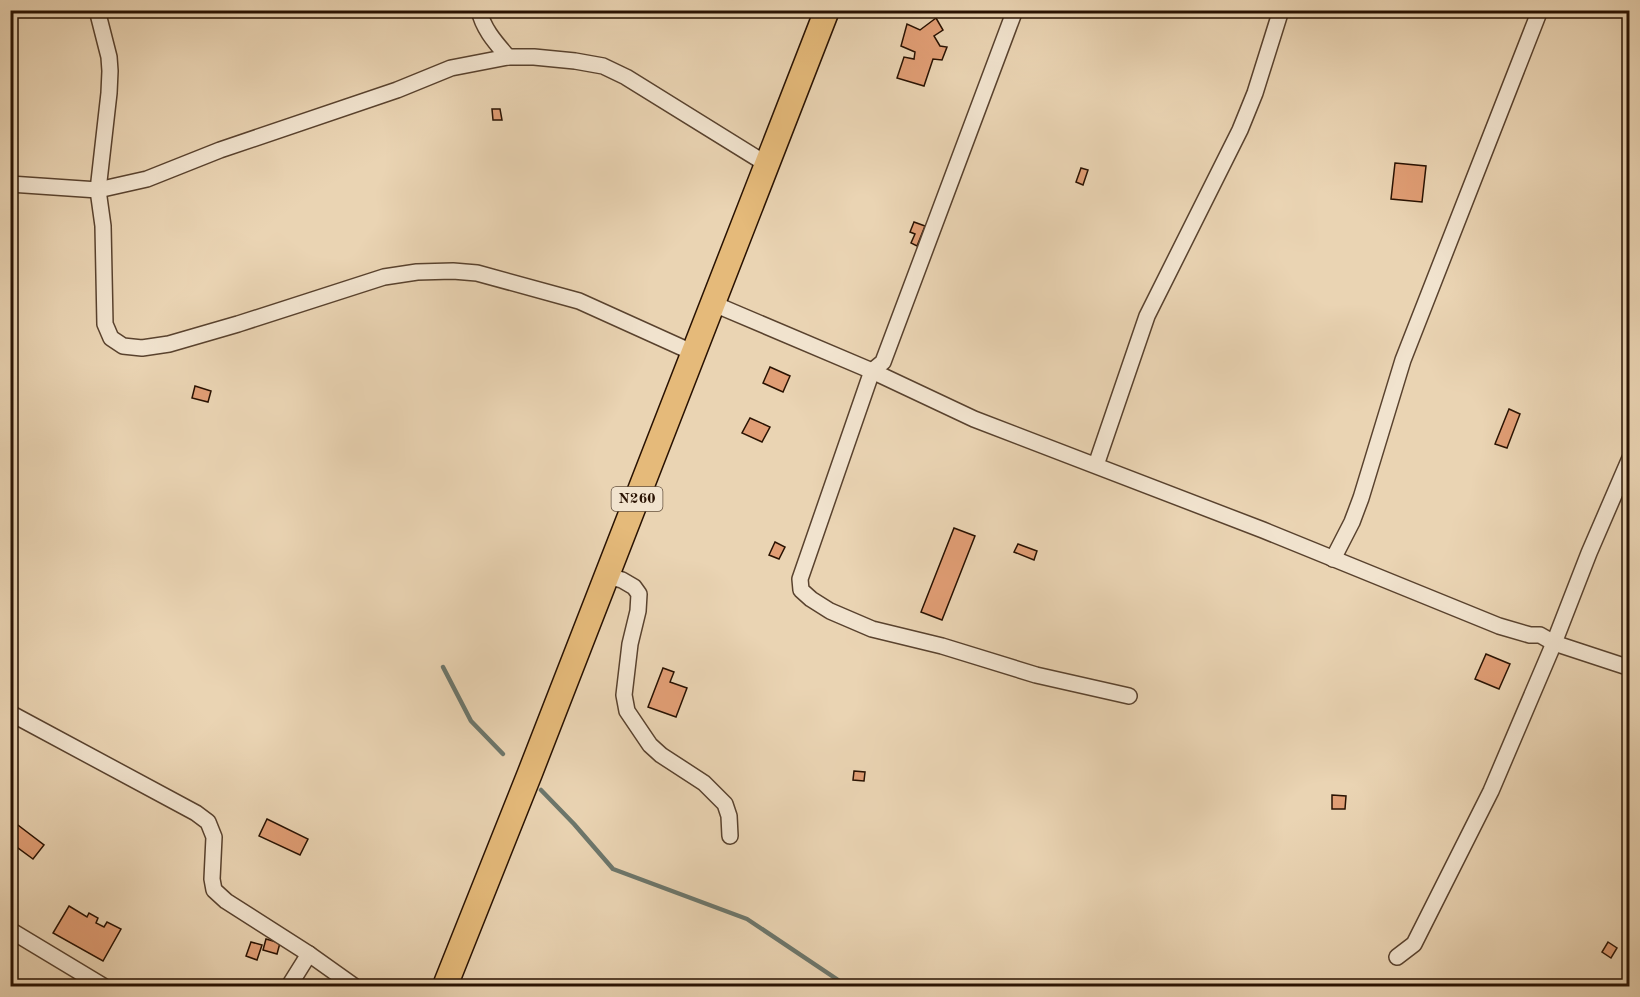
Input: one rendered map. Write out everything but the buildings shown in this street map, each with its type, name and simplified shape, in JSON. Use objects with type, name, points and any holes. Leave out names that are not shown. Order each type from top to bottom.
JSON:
[{"type":"main road","name":"N260","points":[[445,987],[714,304],[827,10]]},
{"type":"street","points":[[97,10],[109,57],[110,71],[98,190],[103,226],[105,324],[111,338],[123,346],[142,348],[169,344],[384,277],[417,272],[453,271],[477,273],[579,302],[694,353]]},
{"type":"street","points":[[478,10],[488,33],[508,57]]},
{"type":"street","points":[[1015,10],[883,362],[872,371],[800,579],[801,590],[830,611],[872,629],[942,646],[1036,675],[1129,696]]},
{"type":"street","points":[[1096,465],[1147,316],[1240,130],[1255,93],[1281,10]]},
{"type":"street","points":[[1333,559],[1352,522],[1361,498],[1402,360],[1540,10]]},
{"type":"street","points":[[10,184],[98,190],[147,179],[220,150],[398,90],[451,68],[508,57],[534,57],[603,66],[626,77],[768,165]]},
{"type":"street","points":[[714,304],[872,371],[974,419],[1096,465],[1499,626],[1530,635],[1540,635],[1554,643],[1629,668]]},
{"type":"street","points":[[1398,957],[1414,944],[1491,791],[1629,458]]},
{"type":"street","points":[[607,576],[622,580],[634,587],[639,594],[624,695],[627,711],[650,745],[661,755],[704,783],[725,804],[729,816],[730,836]]},
{"type":"street","points":[[10,713],[196,813],[208,822],[214,837],[212,879],[214,890],[226,901],[309,954],[354,987]]},
{"type":"street","points":[[10,930],[103,987]]},
{"type":"street","points":[[289,987],[309,954]]},
{"type":"waterway","points":[[443,667],[471,721],[503,754]]},
{"type":"waterway","points":[[541,790],[613,869],[747,919],[847,986]]}]
